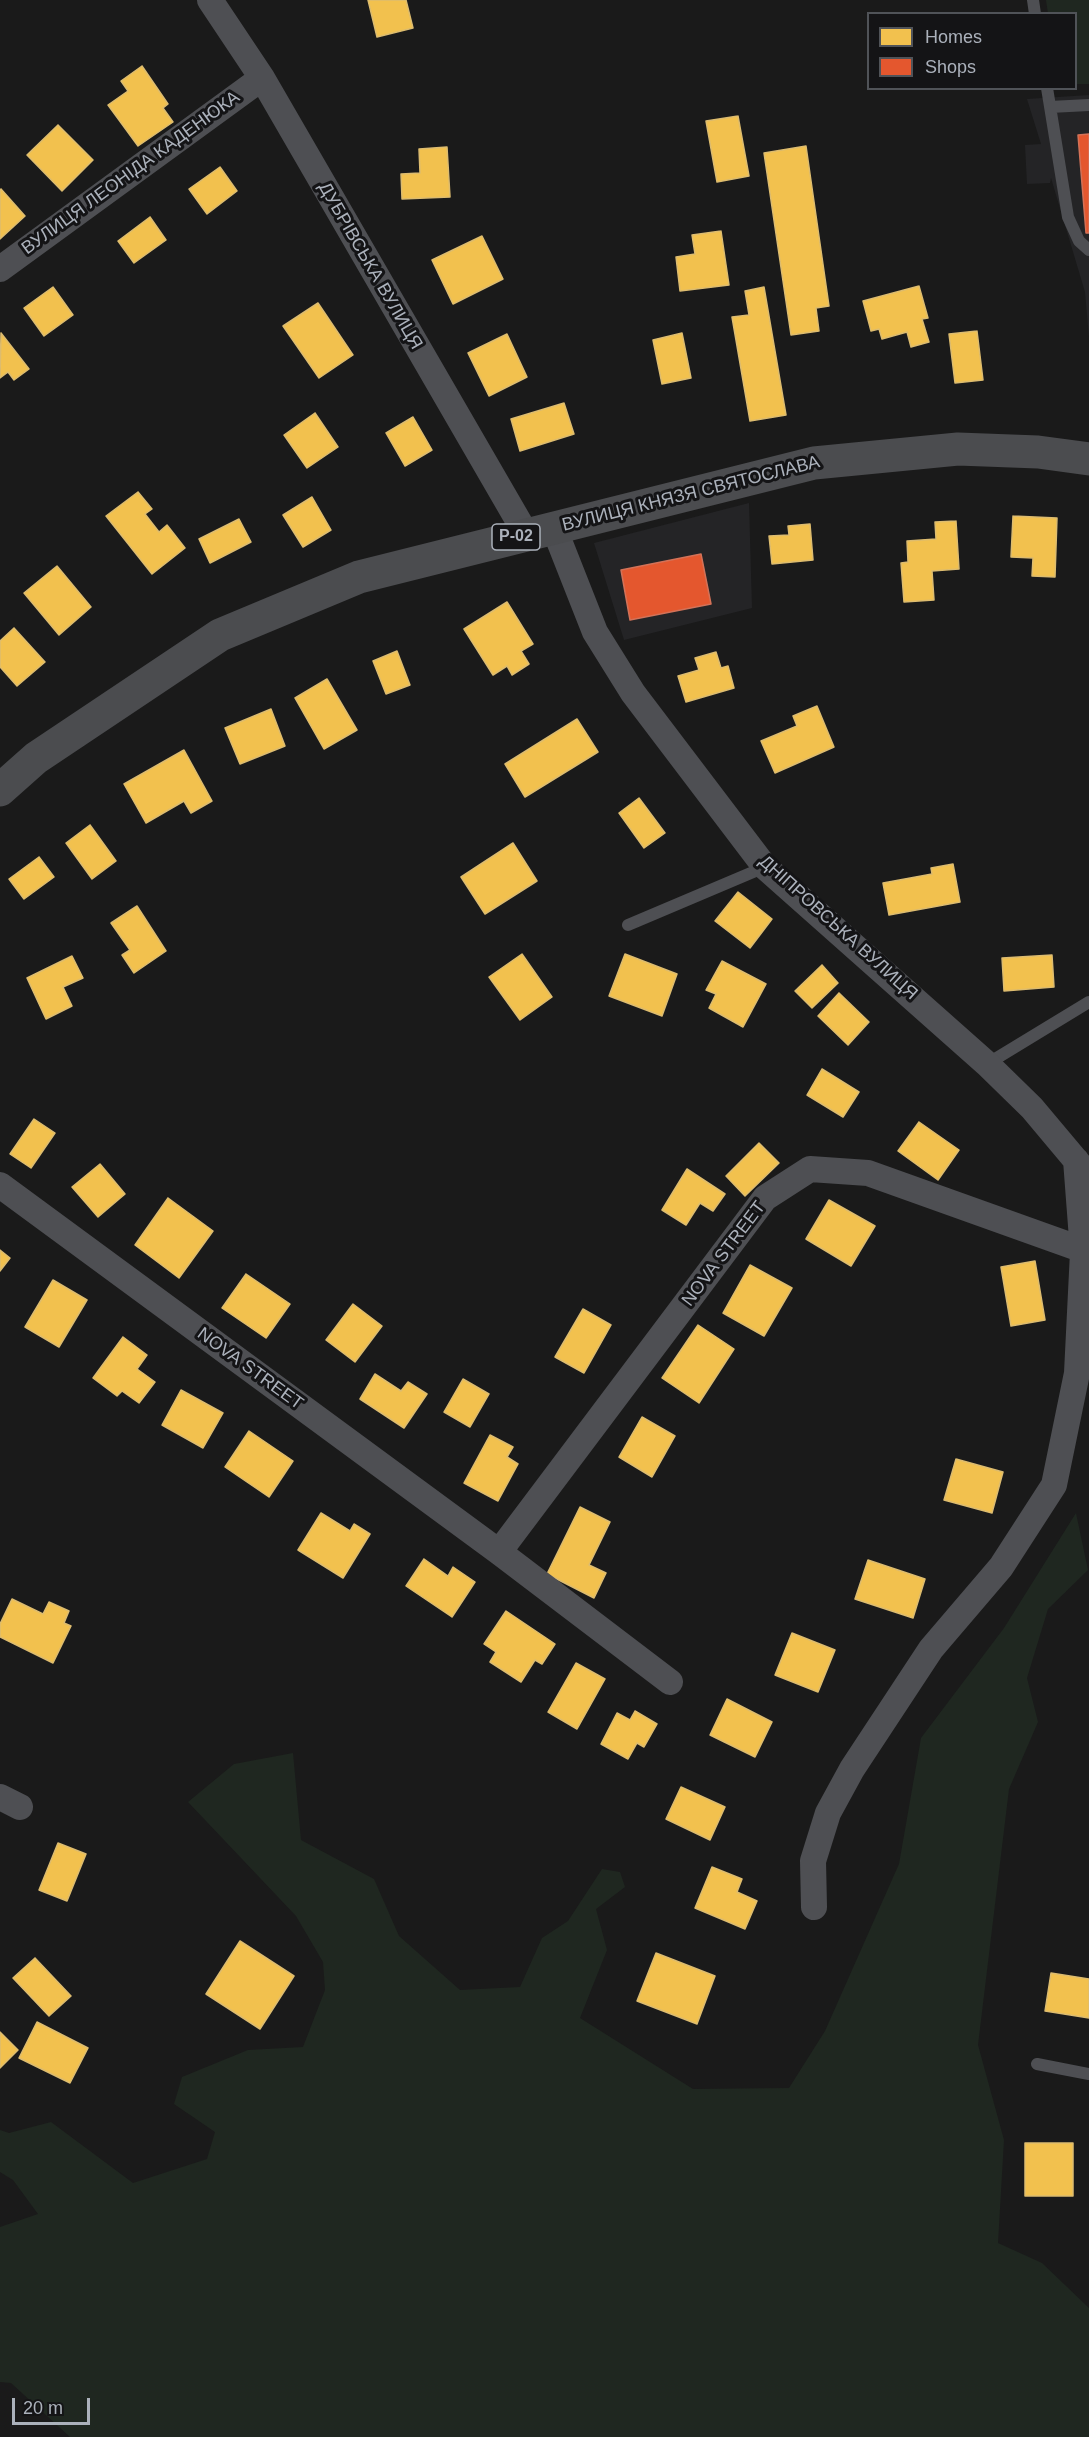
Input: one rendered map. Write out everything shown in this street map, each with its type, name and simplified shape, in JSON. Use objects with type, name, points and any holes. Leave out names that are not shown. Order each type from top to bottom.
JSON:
[{"type":"main road","name":"ВУЛИЦЯ КНЯЗЯ СВЯТОСЛАВА","points":[[0,790],[36,758],[220,635],[359,577],[814,463],[958,449],[1038,452],[1089,459]]},
{"type":"street","name":"ДУБРІВСЬКА ВУЛИЦЯ","points":[[210,0],[262,78],[540,531]]},
{"type":"street","name":"ВУЛИЦЯ ЛЕОНІДА КАДЕНЮКА","points":[[0,269],[262,78]]},
{"type":"street","name":"ДНІПРОВСЬКА ВУЛИЦЯ","points":[[540,531],[595,632],[633,693],[765,867],[987,1064],[1032,1108],[1082,1168]]},
{"type":"street","points":[[814,1907],[813,1861],[828,1813],[848,1777],[932,1649],[1001,1567],[1054,1485],[1077,1373],[1086,1252],[1082,1168]]},
{"type":"street","name":"NOVA STREET","points":[[500,1552],[765,1198],[810,1169],[868,1173],[1086,1252]]},
{"type":"street","name":"NOVA STREET","points":[[0,1185],[500,1552],[670,1682]]},
{"type":"lane","points":[[1047,90],[1068,217],[1079,241],[1089,250]]},
{"type":"lane","points":[[1050,107],[1089,105]]},
{"type":"lane","points":[[628,926],[765,867]]},
{"type":"lane","points":[[987,1064],[1089,1002]]},
{"type":"lane","points":[[1037,2064],[1089,2074]]},
{"type":"shaded area","points":[[1046,0],[1089,0],[1089,84],[1077,84],[1077,12],[1048,12]]},
{"type":"shaded area","points":[[1089,95],[1089,337],[1085,292],[1051,178],[1050,183],[1027,184],[1025,145],[1041,144],[1027,99]]},
{"type":"shaded area","points":[[749,503],[752,608],[624,640],[594,543]]},
{"type":"shaded area","points":[[1076,1513],[1088,1570],[1048,1609],[1027,1678],[1038,1722],[1009,1789],[978,2045],[1004,2140],[998,2243],[1042,2263],[1089,2308],[1089,2437],[70,2437],[11,2383],[0,2382],[0,2227],[38,2214],[13,2180],[0,2172],[0,2130],[9,2133],[51,2122],[133,2183],[207,2159],[215,2132],[174,2104],[182,2077],[248,2050],[303,2047],[325,1990],[323,1962],[296,1916],[188,1802],[234,1764],[293,1753],[301,1840],[374,1879],[399,1936],[460,1990],[520,1987],[542,1938],[568,1921],[602,1869],[620,1872],[625,1887],[596,1909],[607,1950],[580,2018],[693,2089],[789,2088],[825,2031],[899,1864],[921,1738],[1004,1628]]},
{"type":"building: Homes","points":[[368,0],[406,0],[413,28],[377,37]]},
{"type":"building: Homes","points":[[142,66],[168,104],[163,108],[173,122],[138,146],[108,105],[128,91],[121,81]]},
{"type":"building: Homes","points":[[738,116],[749,176],[717,182],[706,121]]},
{"type":"building: Homes","points":[[58,125],[93,160],[62,191],[27,155]]},
{"type":"building: Homes","points":[[806,146],[829,306],[816,308],[819,331],[791,335],[764,153]]},
{"type":"building: Homes","points":[[447,147],[450,197],[402,199],[401,174],[420,173],[419,149]]},
{"type":"building: Homes","points":[[220,167],[237,191],[207,214],[189,189]]},
{"type":"building: Homes","points":[[0,190],[25,216],[0,239]]},
{"type":"building: Homes","points":[[150,217],[166,240],[134,263],[118,241]]},
{"type":"building: Homes","points":[[721,231],[729,285],[680,291],[676,257],[695,254],[692,235]]},
{"type":"building: Homes","points":[[482,236],[503,279],[453,304],[432,260]]},
{"type":"building: Homes","points":[[919,286],[928,318],[922,319],[929,342],[911,347],[907,332],[882,339],[879,329],[871,331],[863,301]]},
{"type":"building: Homes","points":[[53,287],[73,315],[44,336],[24,308]]},
{"type":"building: Homes","points":[[764,287],[786,415],[750,421],[732,317],[749,315],[745,291]]},
{"type":"building: Homes","points":[[318,303],[353,355],[319,378],[283,326]]},
{"type":"building: Homes","points":[[977,331],[983,380],[955,383],[949,334]]},
{"type":"building: Homes","points":[[1,333],[29,369],[14,380],[8,372],[0,378]]},
{"type":"building: Homes","points":[[682,333],[691,378],[662,384],[653,340]]},
{"type":"building: Homes","points":[[507,334],[527,377],[489,396],[468,353]]},
{"type":"building: Homes","points":[[564,403],[574,434],[520,451],[511,419]]},
{"type":"building: Homes","points":[[315,413],[338,447],[307,468],[284,435]]},
{"type":"building: Homes","points":[[413,417],[432,450],[405,466],[386,433]]},
{"type":"building: Homes","points":[[138,492],[152,509],[145,514],[159,532],[167,525],[185,548],[152,574],[106,516]]},
{"type":"building: Homes","points":[[312,497],[331,530],[303,547],[283,515]]},
{"type":"building: Homes","points":[[1013,516],[1057,518],[1055,577],[1032,576],[1033,558],[1011,557]]},
{"type":"building: Homes","points":[[239,519],[251,542],[210,563],[199,539]]},
{"type":"building: Homes","points":[[956,521],[959,569],[932,571],[934,600],[904,602],[901,563],[908,562],[907,541],[936,539],[935,522]]},
{"type":"building: Homes","points":[[810,524],[813,560],[772,564],[769,536],[789,535],[788,526]]},
{"type":"building: Homes","points":[[57,566],[91,607],[59,635],[24,593]]},
{"type":"building: Homes","points":[[507,602],[533,644],[521,651],[529,664],[512,675],[507,666],[493,675],[464,629]]},
{"type":"building: Homes","points":[[14,628],[45,662],[17,686],[0,667],[0,641]]},
{"type":"building: Homes","points":[[397,651],[410,685],[386,694],[373,661]]},
{"type":"building: Homes","points":[[716,652],[721,668],[728,666],[734,688],[686,702],[678,676],[699,670],[695,658]]},
{"type":"building: Homes","points":[[327,679],[357,730],[324,749],[295,698]]},
{"type":"building: Homes","points":[[817,706],[834,747],[775,773],[761,741],[797,726],[793,716]]},
{"type":"building: Homes","points":[[271,709],[285,746],[240,764],[225,728]]},
{"type":"building: Homes","points":[[577,719],[598,752],[525,797],[505,764]]},
{"type":"building: Homes","points":[[184,750],[212,801],[191,813],[184,801],[146,823],[124,784]]},
{"type":"building: Homes","points":[[639,798],[665,833],[644,848],[619,813]]},
{"type":"building: Homes","points":[[90,825],[116,861],[92,879],[66,843]]},
{"type":"building: Homes","points":[[513,843],[537,881],[485,914],[461,877]]},
{"type":"building: Homes","points":[[39,857],[54,877],[24,899],[9,879]]},
{"type":"building: Homes","points":[[953,864],[960,902],[889,915],[883,883],[932,874],[931,868]]},
{"type":"building: Homes","points":[[738,892],[772,919],[750,948],[715,921]]},
{"type":"building: Homes","points":[[137,906],[166,951],[134,973],[122,955],[130,950],[111,923]]},
{"type":"building: Homes","points":[[522,954],[552,997],[520,1020],[489,977]]},
{"type":"building: Homes","points":[[625,954],[677,974],[662,1016],[609,996]]},
{"type":"building: Homes","points":[[1052,955],[1054,987],[1004,991],[1002,958]]},
{"type":"building: Homes","points":[[72,956],[83,978],[63,987],[72,1006],[46,1019],[27,978]]},
{"type":"building: Homes","points":[[722,961],[766,984],[743,1027],[709,1008],[716,994],[706,990]]},
{"type":"building: Homes","points":[[822,965],[838,983],[812,1008],[795,991]]},
{"type":"building: Homes","points":[[839,993],[869,1022],[848,1045],[818,1016]]},
{"type":"building: Homes","points":[[822,1069],[859,1092],[843,1117],[807,1095]]},
{"type":"building: Homes","points":[[34,1119],[55,1133],[31,1168],[10,1154]]},
{"type":"building: Homes","points":[[919,1122],[959,1150],[938,1180],[898,1151]]},
{"type":"building: Homes","points":[[759,1143],[779,1163],[745,1196],[726,1176]]},
{"type":"building: Homes","points":[[100,1164],[125,1194],[98,1217],[72,1187]]},
{"type":"building: Homes","points":[[687,1169],[725,1194],[713,1211],[700,1203],[686,1225],[662,1210]]},
{"type":"building: Homes","points":[[168,1198],[213,1231],[179,1278],[135,1245]]},
{"type":"building: Homes","points":[[829,1200],[875,1226],[851,1266],[806,1239]]},
{"type":"building: Homes","points":[[0,1250],[10,1258],[0,1271]]},
{"type":"building: Homes","points":[[1035,1261],[1045,1320],[1011,1326],[1001,1267]]},
{"type":"building: Homes","points":[[750,1265],[792,1288],[764,1336],[723,1313]]},
{"type":"building: Homes","points":[[246,1274],[290,1304],[266,1338],[222,1308]]},
{"type":"building: Homes","points":[[53,1280],[87,1300],[59,1347],[25,1327]]},
{"type":"building: Homes","points":[[353,1304],[382,1326],[355,1362],[326,1340]]},
{"type":"building: Homes","points":[[583,1309],[611,1325],[584,1373],[555,1357]]},
{"type":"building: Homes","points":[[698,1325],[734,1349],[699,1403],[662,1378]]},
{"type":"building: Homes","points":[[123,1337],[147,1355],[137,1369],[155,1382],[139,1403],[122,1391],[117,1396],[93,1378]]},
{"type":"building: Homes","points":[[375,1374],[401,1391],[408,1382],[427,1394],[404,1428],[360,1399]]},
{"type":"building: Homes","points":[[463,1379],[489,1394],[470,1427],[444,1412]]},
{"type":"building: Homes","points":[[181,1390],[223,1413],[203,1448],[162,1425]]},
{"type":"building: Homes","points":[[642,1417],[675,1436],[652,1477],[619,1457]]},
{"type":"building: Homes","points":[[249,1431],[293,1461],[269,1497],[225,1467]]},
{"type":"building: Homes","points":[[490,1435],[513,1447],[507,1457],[518,1464],[498,1501],[464,1483]]},
{"type":"building: Homes","points":[[956,1459],[1003,1472],[992,1513],[944,1500]]},
{"type":"building: Homes","points":[[580,1507],[610,1522],[589,1565],[606,1573],[594,1598],[547,1574]]},
{"type":"building: Homes","points":[[321,1513],[350,1531],[354,1524],[370,1534],[343,1578],[298,1550]]},
{"type":"building: Homes","points":[[424,1559],[448,1576],[453,1567],[475,1582],[452,1617],[406,1586]]},
{"type":"building: Homes","points":[[868,1560],[925,1579],[913,1618],[855,1599]]},
{"type":"building: Homes","points":[[12,1599],[43,1614],[49,1602],[69,1611],[64,1623],[71,1626],[53,1663],[0,1637],[0,1624]]},
{"type":"building: Homes","points":[[506,1611],[555,1644],[542,1664],[535,1660],[521,1682],[490,1662],[496,1652],[484,1644]]},
{"type":"building: Homes","points":[[792,1633],[835,1650],[818,1692],[775,1675]]},
{"type":"building: Homes","points":[[576,1663],[605,1679],[577,1729],[548,1712]]},
{"type":"building: Homes","points":[[727,1699],[772,1722],[755,1757],[710,1735]]},
{"type":"building: Homes","points":[[635,1711],[657,1724],[644,1747],[637,1743],[628,1759],[601,1744],[617,1713],[630,1720]]},
{"type":"building: Homes","points":[[681,1787],[725,1807],[710,1840],[666,1819]]},
{"type":"building: Homes","points":[[58,1843],[86,1854],[67,1901],[39,1890]]},
{"type":"building: Homes","points":[[712,1867],[742,1879],[737,1892],[757,1901],[745,1929],[695,1908]]},
{"type":"building: Homes","points":[[240,1941],[294,1976],[260,2029],[206,1994]]},
{"type":"building: Homes","points":[[656,1953],[715,1976],[697,2024],[637,2001]]},
{"type":"building: Homes","points":[[35,1958],[71,1996],[49,2016],[13,1978]]},
{"type":"building: Homes","points":[[1051,1973],[1089,1979],[1089,2018],[1045,2011]]},
{"type":"building: Homes","points":[[37,2022],[88,2048],[70,2083],[19,2058]]},
{"type":"building: Homes","points":[[0,2032],[18,2050],[0,2068]]},
{"type":"building: Homes","points":[[1025,2143],[1073,2143],[1073,2196],[1025,2196]]},
{"type":"building: Shops","points":[[1089,134],[1089,233],[1086,233],[1078,135]]},
{"type":"building: Shops","points":[[701,554],[711,604],[630,620],[621,570]]}]
